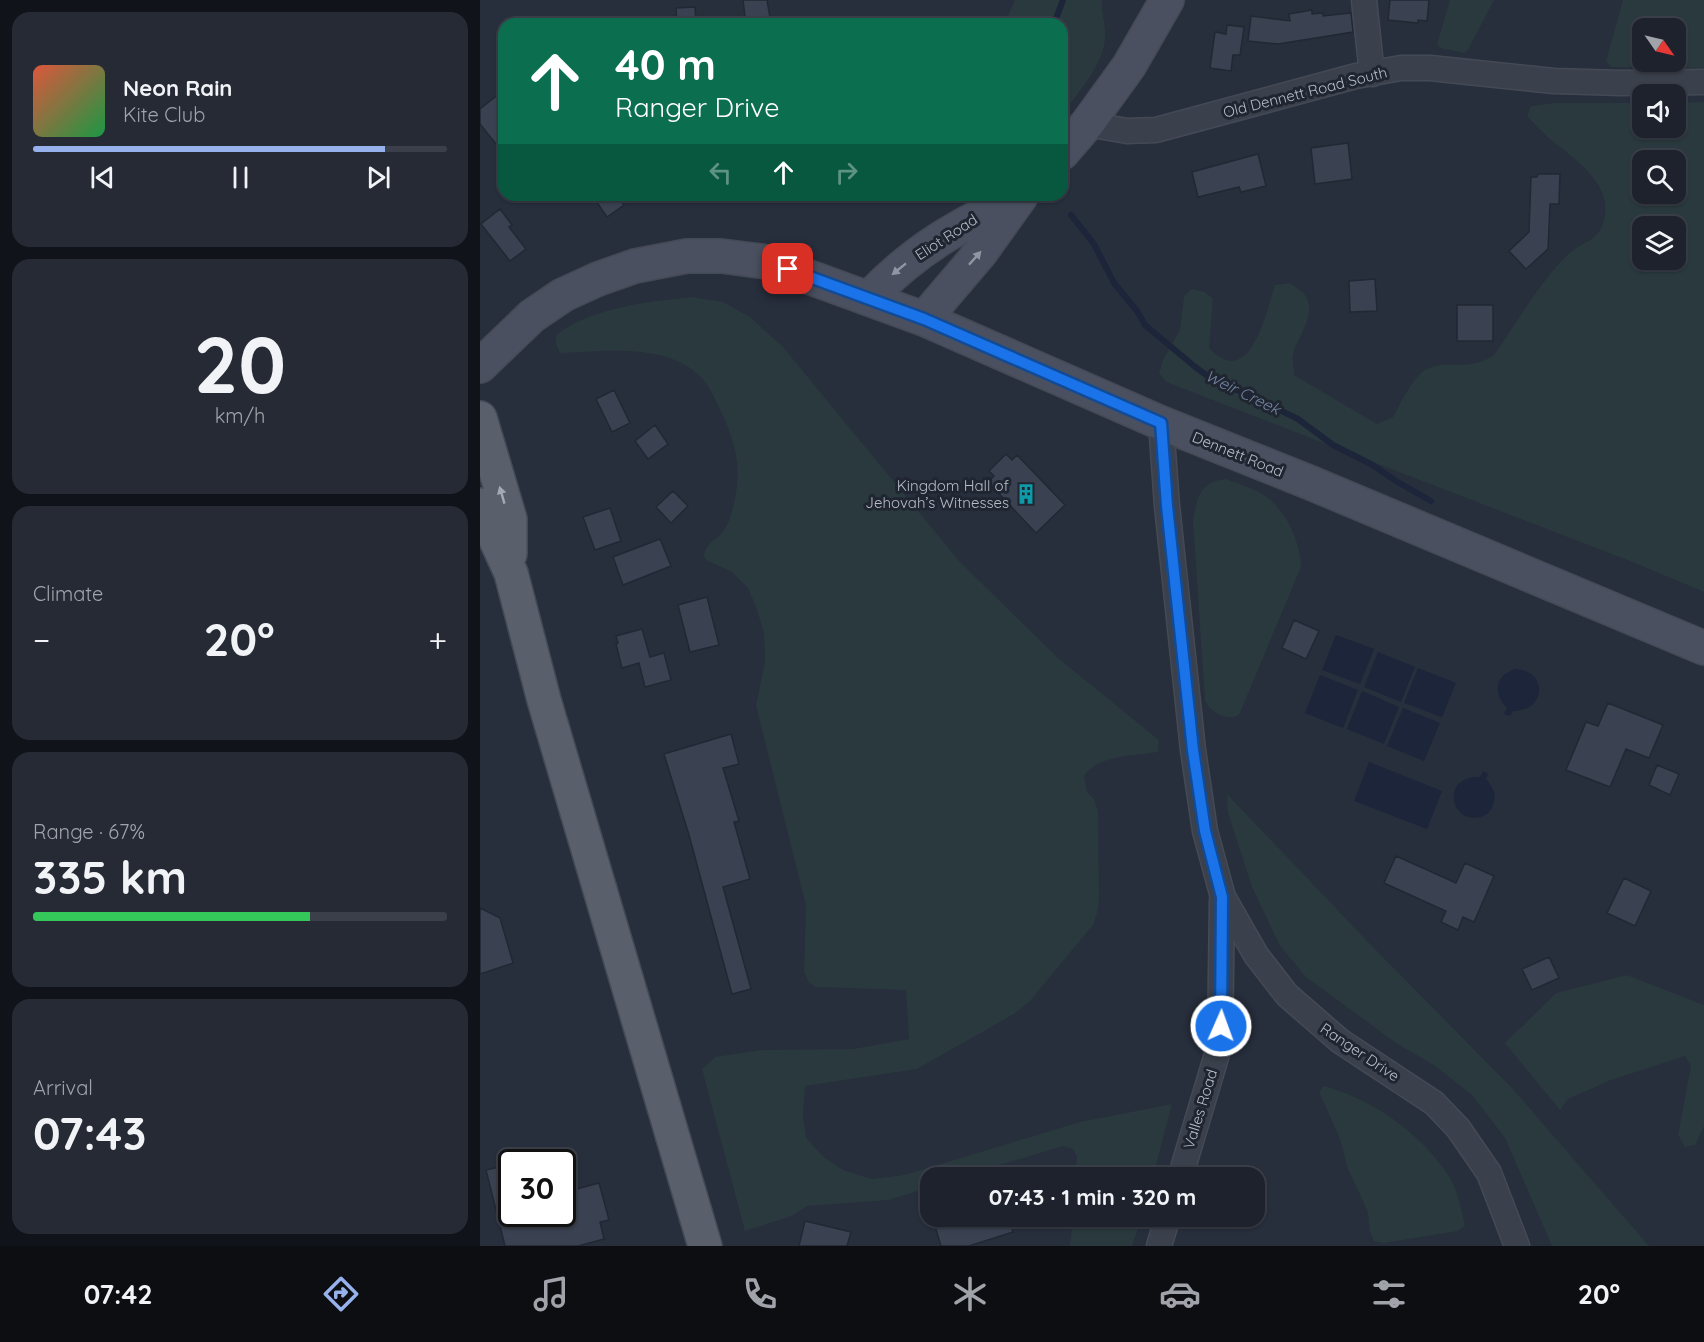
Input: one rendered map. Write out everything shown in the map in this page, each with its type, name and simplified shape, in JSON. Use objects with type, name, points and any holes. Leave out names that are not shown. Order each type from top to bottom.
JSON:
[{"type":"main road","points":[[1068,146],[1088,124],[1129,66],[1167,0]]},
{"type":"main road","name":"Eliot Road","points":[[869,297],[885,280],[935,241],[972,218],[1010,201]]},
{"type":"main road","name":"Eliot Road","points":[[924,319],[981,252],[1017,201]]},
{"type":"main road","name":"Dennett Road","points":[[480,366],[532,316],[563,295],[598,279],[635,266],[687,256],[721,256],[768,262],[924,319],[1161,423],[1311,483],[1704,648]]},
{"type":"main road","points":[[480,418],[510,519],[511,573]]},
{"type":"main road","points":[[480,505],[511,573],[548,711],[705,1246]]},
{"type":"street","points":[[1364,0],[1372,74]]},
{"type":"street","name":"Old Dennett Road South","points":[[1088,124],[1127,131],[1156,130],[1356,76],[1401,68],[1430,68],[1554,81],[1704,82]]},
{"type":"street","name":"Ranger Drive","points":[[1161,423],[1167,506],[1193,750],[1205,831],[1222,897],[1256,955],[1287,995],[1340,1041],[1434,1103],[1458,1128],[1489,1173],[1517,1246]]},
{"type":"street","name":"Valles Road","points":[[1183,1167],[1220,1044],[1222,897]]},
{"type":"street","points":[[1159,1246],[1165,1227]]},
{"type":"shaded area","points":[[1015,0],[1102,0],[1105,28],[1104,47],[1089,78],[1068,106],[1068,18],[1007,18]]},
{"type":"shaded area","points":[[1450,0],[1494,0],[1468,50],[1464,53],[1440,48],[1437,44]]},
{"type":"shaded area","points":[[1623,0],[1704,0],[1704,68],[1686,68],[1686,18],[1632,18],[1632,67],[1611,67],[1606,61]]},
{"type":"shaded area","points":[[1704,102],[1704,592],[1635,563],[1166,382],[1159,373],[1163,360],[1180,330],[1184,296],[1192,289],[1205,292],[1213,299],[1209,348],[1223,359],[1235,360],[1246,354],[1254,343],[1267,313],[1275,285],[1290,283],[1305,295],[1309,310],[1293,355],[1294,375],[1377,424],[1393,417],[1411,385],[1425,370],[1441,365],[1475,363],[1494,355],[1550,274],[1571,252],[1596,235],[1602,226],[1605,214],[1602,193],[1592,176],[1527,116],[1531,106],[1555,103],[1632,103],[1632,138],[1686,138],[1686,103]]},
{"type":"shaded area","points":[[691,297],[723,302],[750,317],[783,347],[960,562],[1058,658],[1159,740],[1158,752],[1107,760],[1090,769],[1084,776],[1087,792],[1094,799],[1098,811],[1098,910],[1093,925],[1030,1001],[1014,1014],[917,1069],[805,1086],[803,1115],[806,1138],[824,1157],[843,1170],[872,1179],[904,1175],[920,1170],[920,1190],[889,1200],[807,1206],[792,1216],[745,1231],[702,1069],[715,1057],[761,1050],[853,1049],[909,1039],[906,990],[816,987],[809,983],[804,972],[806,905],[756,705],[765,662],[764,633],[748,588],[732,572],[704,557],[706,548],[722,533],[728,522],[738,477],[732,438],[715,399],[704,381],[691,369],[675,360],[656,354],[637,352],[560,353],[556,344],[556,335],[586,318],[638,304]]},
{"type":"shaded area","points":[[1226,479],[1262,493],[1280,510],[1295,537],[1301,567],[1239,715],[1234,717],[1215,712],[1205,701],[1193,521],[1201,492],[1210,484]]},
{"type":"shaded area","points":[[1227,794],[1512,1088],[1649,1246],[1552,1246],[1505,1138],[1472,1095],[1435,1066],[1396,1043],[1306,977],[1280,946],[1252,887],[1228,813]]},
{"type":"shaded area","points":[[1627,975],[1704,1005],[1704,1126],[1695,1145],[1685,1147],[1678,1135],[1691,1066],[1685,1056],[1611,1080],[1568,1099],[1560,1110],[1505,1043],[1556,993]]},
{"type":"shaded area","points":[[1324,1086],[1377,1108],[1423,1144],[1451,1179],[1459,1199],[1465,1226],[1458,1231],[1384,1243],[1374,1241],[1370,1232],[1368,1212],[1348,1169],[1340,1139],[1319,1092]]},
{"type":"shaded area","points":[[1172,1104],[1156,1167],[1076,1167],[1077,1157],[1073,1149],[1063,1146],[993,1167],[931,1167],[1080,1122]]},
{"type":"shaded area","points":[[1072,1227],[1139,1227],[1132,1246],[1070,1246]]},
{"type":"water","points":[[1336,635],[1374,649],[1360,684],[1322,670]]},
{"type":"water","points":[[1378,652],[1415,667],[1401,702],[1364,687]]},
{"type":"water","points":[[1418,668],[1456,683],[1442,717],[1404,703]]},
{"type":"water","points":[[1515,669],[1526,671],[1533,676],[1538,683],[1539,690],[1532,705],[1513,711],[1510,716],[1504,714],[1507,708],[1499,697],[1498,686],[1503,676]]},
{"type":"water","points":[[1320,675],[1358,690],[1343,728],[1305,713]]},
{"type":"water","points":[[1362,691],[1399,707],[1384,744],[1347,729]]},
{"type":"water","points":[[1403,708],[1440,723],[1424,761],[1387,746]]},
{"type":"water","points":[[1369,762],[1442,791],[1427,829],[1354,801]]},
{"type":"water","points":[[1483,771],[1488,774],[1486,779],[1494,791],[1493,805],[1484,816],[1470,817],[1461,813],[1456,807],[1455,791],[1459,783],[1468,778],[1480,777]]},
{"type":"building","points":[[743,0],[767,0],[770,18],[745,18]]},
{"type":"building","points":[[1390,0],[1429,0],[1427,21],[1418,20],[1418,23],[1388,20]]},
{"type":"building","points":[[695,7],[696,18],[677,18],[676,8]]},
{"type":"building","points":[[1312,10],[1312,14],[1323,13],[1323,16],[1351,13],[1353,32],[1278,44],[1248,41],[1251,16],[1290,21],[1289,14]]},
{"type":"building","points":[[1227,25],[1244,27],[1240,55],[1233,55],[1231,71],[1210,68],[1215,32],[1226,34]]},
{"type":"building","points":[[498,95],[498,146],[480,124],[480,109]]},
{"type":"building","points":[[1348,143],[1352,179],[1315,184],[1311,148]]},
{"type":"building","points":[[1258,154],[1266,186],[1241,192],[1239,187],[1198,197],[1192,172]]},
{"type":"building","points":[[1538,174],[1560,174],[1559,204],[1550,204],[1548,249],[1526,269],[1509,251],[1529,232],[1531,177],[1537,177]]},
{"type":"building","points":[[596,201],[621,201],[624,205],[607,217]]},
{"type":"building","points":[[500,209],[512,225],[509,227],[526,249],[510,261],[481,224]]},
{"type":"building","points":[[1375,279],[1377,311],[1350,312],[1349,281]]},
{"type":"building","points":[[1457,305],[1493,305],[1493,341],[1457,341]]},
{"type":"building","points":[[614,390],[630,423],[612,432],[596,399]]},
{"type":"building","points":[[655,425],[668,444],[648,459],[635,441]]},
{"type":"building","name":"Kingdom Hall of Jehovah’s Witnesses","points":[[1006,454],[1012,460],[1017,455],[1065,505],[1036,533],[988,482],[994,476],[989,471]]},
{"type":"building","points":[[673,491],[688,506],[671,523],[656,507]]},
{"type":"building","points":[[610,508],[621,541],[595,550],[583,517]]},
{"type":"building","points":[[660,539],[671,566],[623,585],[613,557]]},
{"type":"building","points":[[707,597],[719,645],[690,652],[678,605]]},
{"type":"building","points":[[1294,620],[1319,631],[1306,659],[1282,648]]},
{"type":"building","points":[[642,629],[650,657],[664,653],[671,680],[645,687],[639,663],[622,668],[616,636]]},
{"type":"building","points":[[1608,703],[1663,725],[1649,758],[1626,749],[1610,787],[1566,770],[1586,722],[1598,726]]},
{"type":"building","points":[[731,734],[739,764],[723,768],[739,821],[734,822],[750,879],[723,887],[751,989],[732,994],[689,835],[664,754]]},
{"type":"building","points":[[1657,765],[1679,774],[1670,795],[1649,785]]},
{"type":"building","points":[[1396,856],[1456,883],[1465,863],[1494,876],[1474,922],[1463,917],[1458,930],[1441,922],[1446,911],[1384,883]]},
{"type":"building","points":[[1624,878],[1651,891],[1635,926],[1607,913]]},
{"type":"building","points":[[480,908],[500,918],[513,963],[480,974]]},
{"type":"building","points":[[1549,957],[1559,978],[1532,990],[1522,969]]},
{"type":"building","points":[[498,1167],[498,1218],[486,1170]]},
{"type":"building","points":[[599,1183],[609,1220],[600,1222],[604,1239],[578,1246],[505,1246],[500,1227],[576,1227],[576,1189]]},
{"type":"building","points":[[805,1221],[851,1232],[847,1246],[799,1246]]},
{"type":"building","points":[[935,1227],[1012,1227],[1013,1232],[969,1246],[941,1246]]},
{"type":"waterway","name":"Weir Creek","points":[[1056,18],[1063,0]]},
{"type":"waterway","name":"Weir Creek","points":[[1071,215],[1094,244],[1114,283],[1137,311],[1145,325],[1194,366],[1217,383],[1242,392],[1298,419],[1333,445],[1371,464],[1431,501]]},
{"type":"place","name":"Kingdom Hall of Jehovah’s Witnesses","points":[[1026,494]]},
{"type":"route","points":[[788,269],[924,319],[1161,423],[1167,506],[1193,750],[1205,831],[1222,897],[1221,1026]]}]
